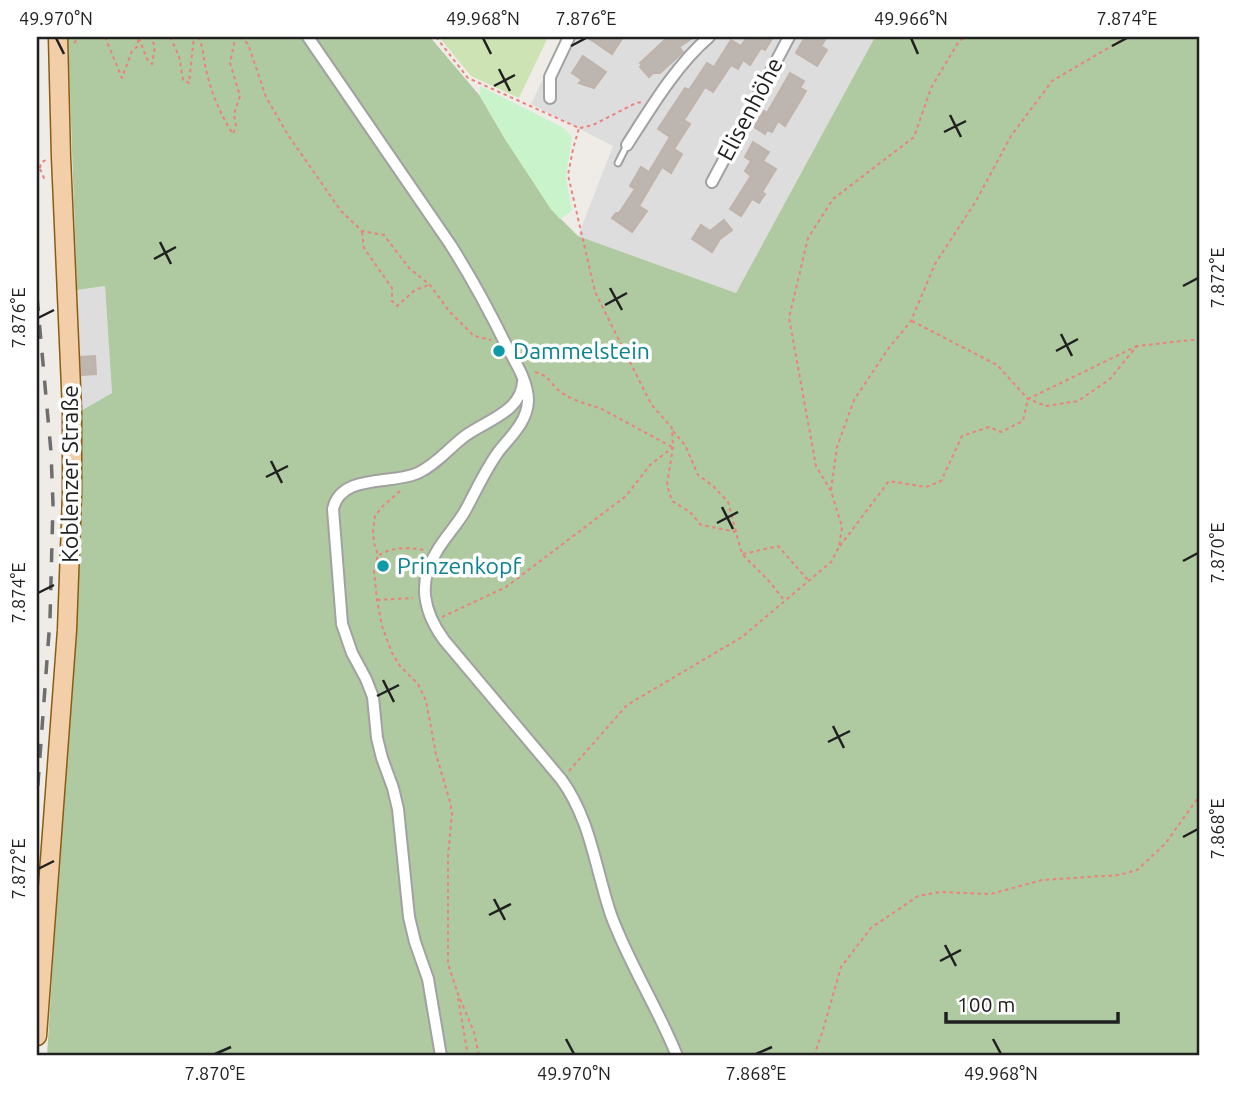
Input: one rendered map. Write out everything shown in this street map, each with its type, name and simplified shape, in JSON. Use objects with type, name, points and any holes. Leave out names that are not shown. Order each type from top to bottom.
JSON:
[{"type":"main road","name":"Koblenzer Straße","points":[[37,1036],[66,643],[72,495],[72,411],[61,158],[65,39]]},
{"type":"street","points":[[308,37],[450,244],[520,372],[528,400],[524,416],[493,460],[463,514],[436,551],[425,578],[425,598],[432,622],[452,649],[561,779],[576,801],[587,828],[611,914],[677,1056]]},
{"type":"street","points":[[550,98],[550,77],[569,37]]},
{"type":"street","points":[[628,145],[656,100],[697,47],[709,37]]},
{"type":"street","name":"Elisenhöhe","points":[[712,182],[789,37]]},
{"type":"street","points":[[441,1056],[431,991],[409,917],[398,809],[377,738],[373,697],[352,653],[342,624],[333,509],[342,491],[355,485],[407,477],[430,466],[465,436],[504,413],[523,387],[520,372]]},
{"type":"lane","points":[[618,163],[628,145]]},
{"type":"path","points":[[65,39],[75,43],[80,37]]},
{"type":"path","points":[[105,37],[122,78],[132,51],[138,46],[138,37]]},
{"type":"path","points":[[138,37],[147,59],[152,64],[155,46],[150,37]]},
{"type":"path","points":[[170,37],[179,56],[183,80],[189,83],[196,37]]},
{"type":"path","points":[[196,37],[202,44],[205,65],[222,117],[233,134],[236,126],[234,114],[240,96],[230,63],[235,39],[239,37],[248,44],[266,97],[288,135],[341,211],[362,231],[384,234],[409,268],[430,285],[449,311],[474,336],[491,341]]},
{"type":"path","points":[[436,37],[468,78],[579,128],[593,125],[636,103],[656,100]]},
{"type":"path","points":[[839,547],[842,527],[831,491],[816,466],[789,318],[808,238],[833,199],[914,137],[931,88],[959,41],[966,37]]},
{"type":"path","points":[[831,491],[837,447],[853,400],[911,321],[935,264],[976,201],[1011,135],[1052,81],[1127,37]]},
{"type":"path","points":[[579,128],[568,175],[595,292],[651,404],[684,445],[698,475],[728,502],[742,554],[785,601]]},
{"type":"path","points":[[48,159],[44,160],[39,169],[44,178],[49,180]]},
{"type":"path","points":[[362,231],[364,248],[392,288],[392,301],[397,306],[415,290],[430,285]]},
{"type":"path","points":[[911,321],[997,365],[1028,399],[1046,406],[1078,401],[1109,380],[1137,346]]},
{"type":"path","points":[[1028,399],[1137,346],[1200,338]]},
{"type":"path","points":[[520,372],[547,376],[559,391],[589,406],[600,408],[673,447]]},
{"type":"path","points":[[561,779],[627,705],[742,637],[831,562],[839,547],[889,481],[926,487],[941,481],[962,436],[989,426],[1000,432],[1023,421],[1028,399]]},
{"type":"path","points":[[672,428],[673,447],[667,485],[672,501],[690,512],[701,525],[737,532]]},
{"type":"path","points":[[432,622],[506,587],[625,496],[650,465],[673,447]]},
{"type":"path","points":[[407,477],[397,495],[375,516],[373,531],[378,555],[374,571],[377,600],[382,626],[392,653],[400,666],[418,684],[426,701],[436,754],[450,802],[452,823],[447,856],[448,964],[470,1019],[479,1056]]},
{"type":"path","points":[[842,527],[849,534]]},
{"type":"path","points":[[742,554],[778,546],[808,580]]},
{"type":"path","points":[[378,555],[388,550],[412,548],[436,551]]},
{"type":"path","points":[[377,600],[425,598]]},
{"type":"path","points":[[814,1056],[841,967],[871,928],[918,896],[940,892],[991,894],[1042,880],[1119,875],[1137,870],[1165,844],[1200,795]]},
{"type":"path","points":[[458,994],[468,1056]]},
{"type":"shaded area","points":[[563,37],[875,37],[736,293],[578,236],[613,146],[531,104]]},
{"type":"shaded area","points":[[105,286],[112,394],[81,411],[74,353],[77,290]]},
{"type":"green space","points":[[68,37],[430,37],[480,96],[551,209],[578,236],[736,293],[875,37],[1200,37],[1200,1056],[47,1056],[64,783],[81,411],[112,393],[105,286],[77,290]]},
{"type":"green space","points":[[439,37],[548,37],[519,98],[471,76]]},
{"type":"green space","points":[[480,86],[564,128],[572,137],[566,177],[572,211],[560,219],[505,139],[480,96]]},
{"type":"building","points":[[587,37],[623,37],[612,54]]},
{"type":"building","points":[[668,37],[694,37],[679,47],[683,52],[660,73],[653,73],[649,77],[640,67],[640,63]]},
{"type":"building","points":[[747,37],[773,37],[765,50],[761,48],[750,65],[743,60],[738,69],[731,65],[713,92],[705,87],[684,120],[690,124],[674,149],[682,154],[671,173],[662,167],[639,206],[647,211],[632,232],[612,218],[619,213],[635,189],[630,186],[641,167],[649,172],[670,137],[658,129],[685,88],[689,90],[707,63],[714,67],[731,40],[741,46]]},
{"type":"building","points":[[805,37],[825,40],[821,46],[827,50],[817,66],[796,53]]},
{"type":"building","points":[[583,56],[606,72],[594,88],[579,83],[582,80],[572,73]]},
{"type":"building","points":[[790,73],[804,81],[800,88],[806,91],[785,126],[778,121],[772,132],[767,130],[765,134],[754,127],[764,111],[767,113]]},
{"type":"building","points":[[753,142],[769,152],[763,161],[776,169],[762,192],[765,194],[759,203],[752,199],[741,216],[730,209],[751,176],[745,171],[751,161],[745,157]]},
{"type":"building","points":[[724,220],[732,230],[720,239],[712,252],[692,239],[701,225],[710,231]]},
{"type":"building","points":[[95,356],[96,374],[82,375],[81,357]]},
{"type":"railway","points":[[37,297],[53,504],[50,619],[37,797]]},
{"type":"place","name":"Dammelstein","points":[[499,351]]},
{"type":"place","name":"Prinzenkopf","points":[[383,566]]}]
